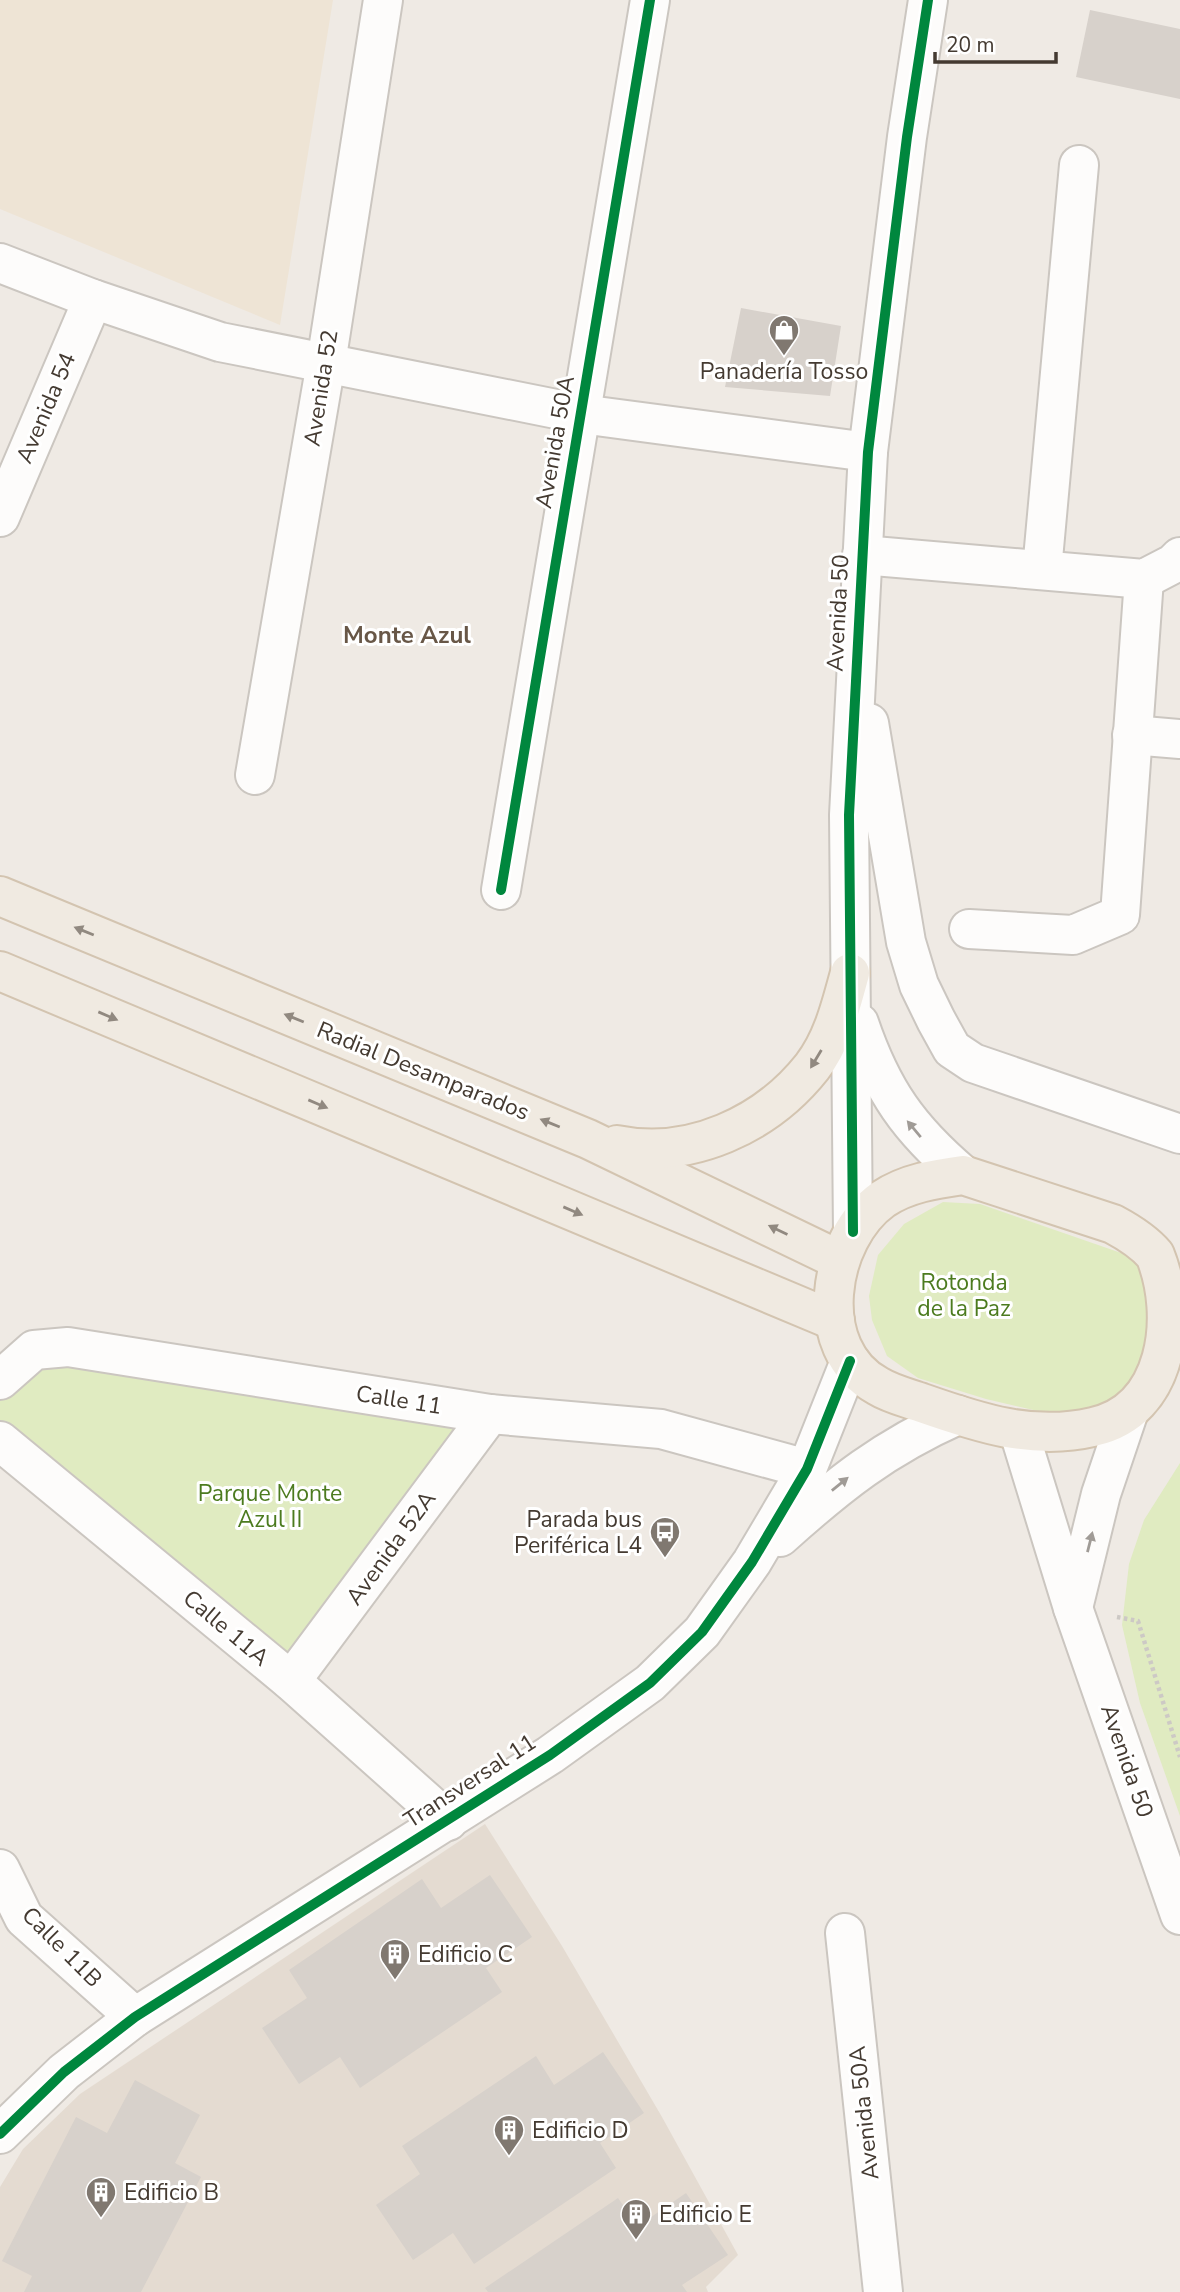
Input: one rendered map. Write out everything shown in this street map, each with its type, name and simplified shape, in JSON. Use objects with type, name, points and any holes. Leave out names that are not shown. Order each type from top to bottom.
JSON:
[{"type":"main road","name":"Radial Desamparados","points":[[0,896],[846,1246]]},
{"type":"main road","points":[[0,971],[835,1321]]},
{"type":"main road","points":[[588,1139],[637,1149],[687,1146],[736,1130],[778,1104],[813,1066],[837,1022],[850,973]]},
{"type":"main road","points":[[963,1175],[1113,1224],[1168,1254],[1170,1282],[1178,1314],[1171,1375],[1128,1414],[1095,1427],[1051,1434],[1018,1432],[958,1415],[878,1387],[859,1373],[850,1361],[835,1321],[834,1289],[846,1246],[883,1200],[904,1187],[963,1175]]},
{"type":"street","name":"Avenida 52","points":[[255,775],[326,363],[383,0]]},
{"type":"street","name":"Avenida 50A","points":[[501,890],[650,0]]},
{"type":"street","name":"Avenida 50","points":[[846,1246],[849,815],[867,452],[906,137],[928,0]]},
{"type":"street","points":[[1042,570],[1079,165]]},
{"type":"street","points":[[0,263],[93,299],[220,342],[581,414],[867,452]]},
{"type":"street","name":"Avenida 54","points":[[0,517],[93,299]]},
{"type":"street","points":[[862,555],[1144,579],[1173,564],[1180,557]]},
{"type":"street","points":[[969,929],[1073,935],[1120,915],[1144,579]]},
{"type":"street","points":[[857,651],[906,942],[919,985],[952,1049],[973,1063],[1180,1134]]},
{"type":"street","points":[[1132,734],[1180,739]]},
{"type":"street","name":"Avenida 50","points":[[850,973],[858,1021],[874,1066],[896,1108],[927,1145],[963,1175]]},
{"type":"street","name":"Calle 11","points":[[0,1380],[34,1350],[68,1347],[490,1414],[661,1429],[807,1469]]},
{"type":"street","name":"Transversal 11","points":[[0,2134],[64,2072],[135,2017],[550,1755],[650,1683],[702,1632],[752,1562],[807,1469],[850,1361]]},
{"type":"street","name":"Avenida 52A","points":[[291,1681],[490,1414]]},
{"type":"street","points":[[1073,1608],[1101,1494],[1128,1414]]},
{"type":"street","name":"Transversal 11","points":[[752,1562],[841,1482],[877,1456],[917,1433],[958,1415]]},
{"type":"street","name":"Avenida 50","points":[[1018,1432],[1073,1608],[1180,1915]]},
{"type":"street","name":"Calle 11A","points":[[0,1441],[291,1681],[448,1821]]},
{"type":"street","name":"Calle 11B","points":[[0,1869],[24,1918],[135,2017]]},
{"type":"street","name":"Avenida 50A","points":[[845,1933],[883,2292]]},
{"type":"path","points":[[1073,1608],[1138,1621],[1180,1756]]},
{"type":"shaded area","points":[[0,0],[333,0],[280,325],[0,209]]},
{"type":"shaded area","points":[[485,1824],[562,1946],[662,2117],[738,2255],[706,2287],[708,2292],[0,2292],[0,2187],[23,2149],[80,2094]]},
{"type":"green space","name":"Rotonda de la Paz","points":[[943,1202],[980,1204],[1127,1255],[1147,1271],[1148,1388],[1072,1419],[986,1399],[918,1378],[887,1356],[872,1320],[869,1296],[878,1255],[904,1224]]},
{"type":"green space","name":"Parque Monte Azul II","points":[[34,1350],[490,1414],[291,1681],[0,1441],[0,1380]]},
{"type":"green space","points":[[1180,1463],[1180,1816],[1140,1703],[1122,1625],[1129,1564],[1144,1520]]},
{"type":"building","points":[[1090,10],[1180,29],[1180,99],[1076,77]]},
{"type":"building","name":"Panadería Tosso","points":[[741,308],[841,326],[830,396],[725,387]]},
{"type":"building","name":"Edificio C","points":[[490,1875],[532,1937],[486,1968],[502,1992],[360,2088],[340,2057],[299,2084],[262,2028],[307,1998],[289,1970],[422,1879],[441,1908]]},
{"type":"building","name":"Edificio D","points":[[603,2052],[644,2113],[600,2143],[616,2168],[474,2264],[453,2233],[413,2260],[376,2205],[420,2174],[402,2146],[536,2056],[554,2085]]},
{"type":"building","name":"Edificio B","points":[[135,2080],[200,2115],[175,2163],[201,2177],[141,2292],[24,2292],[32,2276],[2,2261],[76,2117],[107,2133]]},
{"type":"building","name":"Edificio E","points":[[686,2193],[728,2255],[682,2285],[687,2292],[488,2292],[485,2288],[618,2198],[638,2226]]},
{"type":"cycle path","points":[[501,890],[650,0]]},
{"type":"cycle path","points":[[853,1232],[849,815],[868,452],[907,137],[928,0]]},
{"type":"cycle path","points":[[0,2134],[64,2072],[135,2017],[550,1755],[650,1683],[702,1632],[752,1562],[807,1469],[850,1361]]},
{"type":"place","name":"Panadería Tosso","points":[[784,357]]},
{"type":"place","name":"Parada bus Periférica L4","points":[[665,1559]]},
{"type":"place","name":"Edificio C","points":[[395,1981]]},
{"type":"place","name":"Edificio D","points":[[509,2157]]},
{"type":"place","name":"Edificio B","points":[[101,2219]]},
{"type":"place","name":"Edificio E","points":[[636,2241]]},
{"type":"district","name":"Monte Azul","points":[[407,635]]}]
